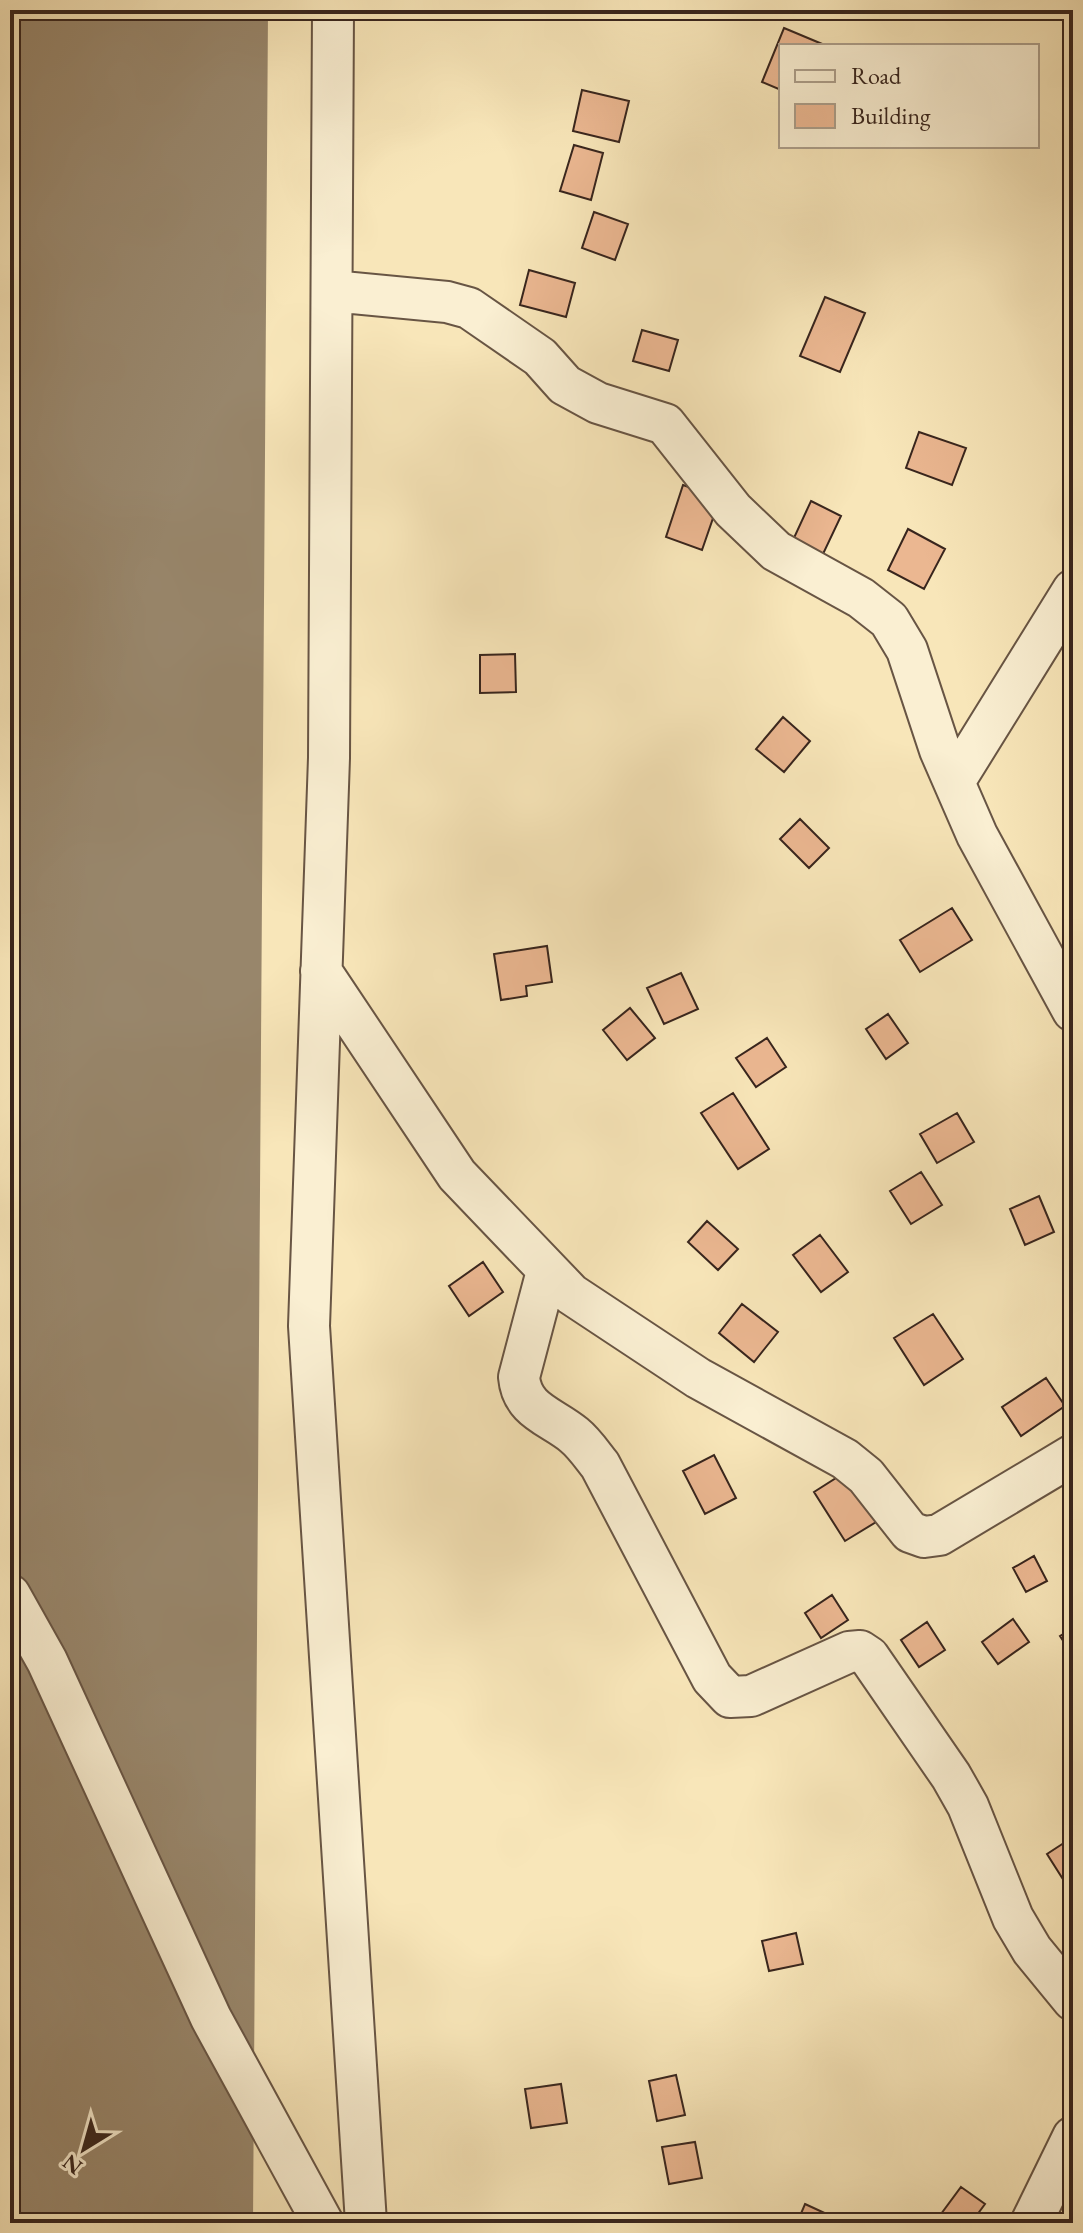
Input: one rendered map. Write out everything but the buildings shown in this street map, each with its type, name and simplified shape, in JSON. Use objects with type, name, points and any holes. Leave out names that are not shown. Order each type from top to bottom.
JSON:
[{"type":"street","points":[[333,10],[329,758],[309,1326],[366,2223]]},
{"type":"street","points":[[332,291],[447,302],[469,308],[540,357],[565,385],[598,403],[665,424],[733,510],[776,551],[861,598],[889,620],[907,650],[940,750],[977,835],[1073,1011]]},
{"type":"street","points":[[954,782],[1073,590]]},
{"type":"street","points":[[321,971],[457,1175],[571,1294],[698,1378],[845,1459],[866,1476],[910,1532],[924,1537],[939,1535],[1073,1455]]},
{"type":"street","points":[[547,1271],[519,1377],[520,1393],[531,1406],[576,1436],[600,1465],[712,1678],[730,1697],[751,1696],[849,1652],[860,1651],[869,1657],[951,1776],[968,1806],[1013,1918],[1032,1950],[1073,2000]]},
{"type":"street","points":[[10,1595],[47,1661],[211,2018],[323,2223]]},
{"type":"street","points":[[1031,2223],[1073,2137]]},
{"type":"runway","points":[[127,2223],[142,10]]}]
